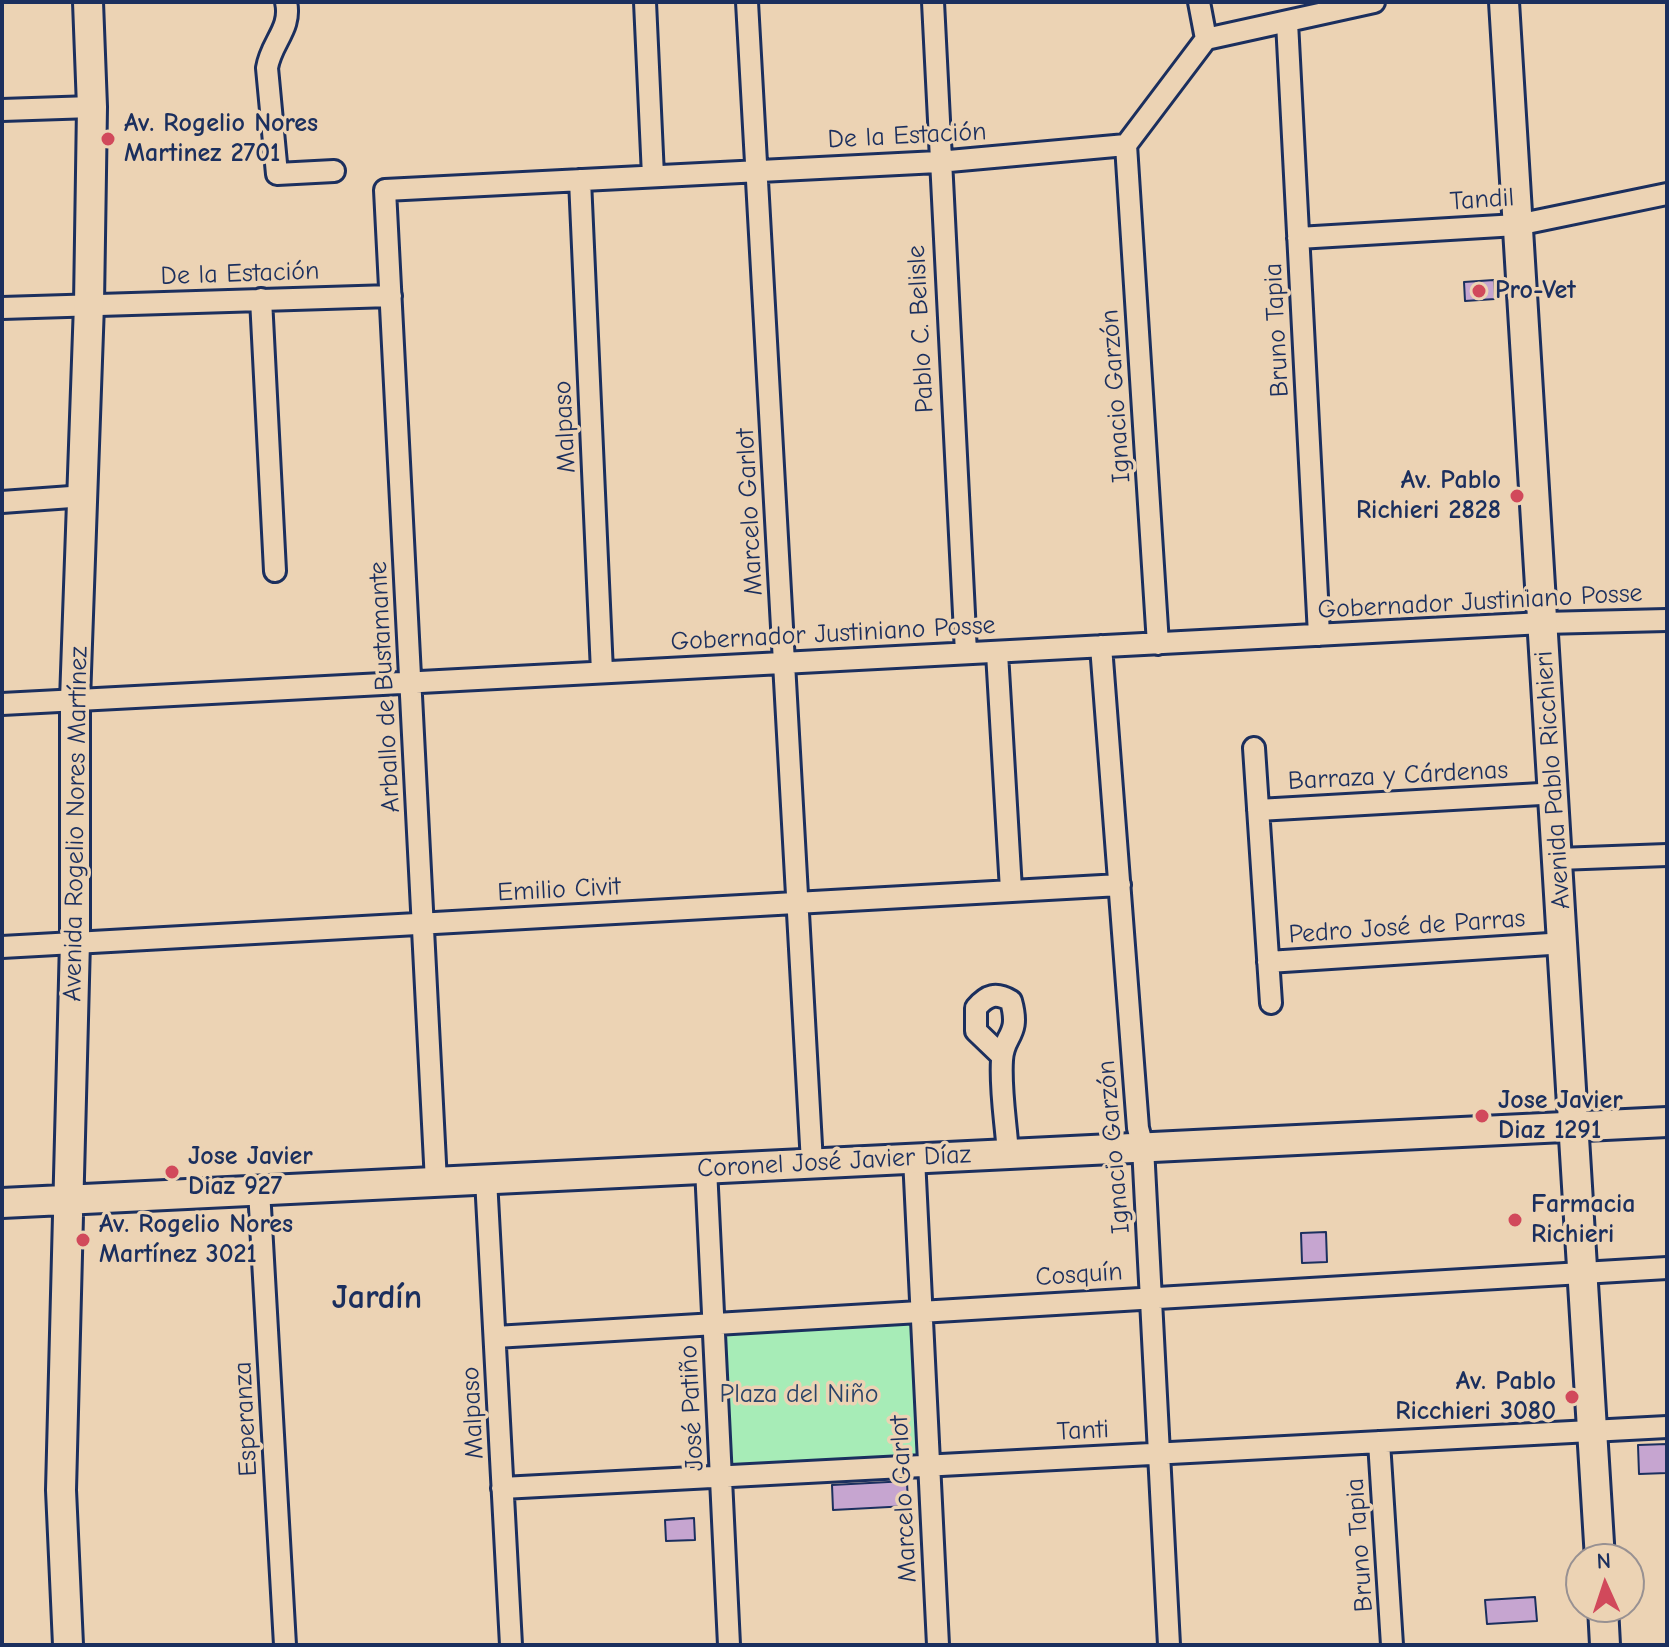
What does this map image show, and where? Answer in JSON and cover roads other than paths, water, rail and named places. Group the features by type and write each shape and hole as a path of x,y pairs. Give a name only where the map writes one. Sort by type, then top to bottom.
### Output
{"main road":[{"name":"Avenida Rogelio Nores Martínez","path":"68,1645 61,1490 75,941 75,700 85,496 89,304 92,107 88,2"},
{"name":"Avenida Pablo Ricchieri","path":"1494,2 1512,224 1537,624 1558,859 1567,1126 1586,1432 1588,1543"},
{"name":"Avenida Pablo Ricchieri","path":"1504,2 1512,224"},
{"name":"Avenida Pablo Ricchieri","path":"1537,624 1541,794 1550,944 1567,1126"},
{"name":"Coronel José Javier Díaz","path":"2,1203 1667,1122"},
{"name":"Avenida Pablo Ricchieri","path":"1586,1432 1598,1543"},
{"path":"1592,1623 1593,1645"},
{"path":"1604,1623 1605,1645"}],"street":[{"path":"286,2 288,25 269,55 267,68 277,174 334,171"},
{"path":"645,2 653,176"},
{"name":"Marcelo Garlot","path":"747,2 812,1163"},
{"name":"Pablo C. Belisle","path":"933,2 938,162 966,653"},
{"path":"1199,2 1206,39"},
{"path":"1126,145 1206,39 1374,2"},
{"name":"Bruno Tapia","path":"1287,22 1319,635"},
{"path":"2,110 92,107"},
{"name":"De la Estación","path":"385,190 938,162 1126,145"},
{"name":"Ignacio Garzón","path":"1126,145 1158,644"},
{"name":"Malpaso","path":"580,180 602,672"},
{"name":"Arballo de Bustamante","path":"385,190 436,1182"},
{"name":"Tandil","path":"1298,238 1512,224 1667,194"},
{"name":"De la Estación","path":"2,308 391,296"},
{"path":"261,299 275,571"},
{"path":"2,502 85,496"},
{"name":"Gobernador Justiniano Posse","path":"2,704 1537,624 1667,620"},
{"name":"Ignacio Garzón","path":"1101,646 1138,1128 1143,1147 1169,1645"},
{"path":"997,653 1011,890"},
{"path":"1254,748 1271,1003"},
{"name":"Barraza y Cárdenas","path":"1258,810 1541,794"},
{"path":"1558,859 1667,855"},
{"name":"Emilio Civit","path":"2,947 1120,885"},
{"name":"Pedro José de Parras","path":"1268,962 1550,944"},
{"path":"1002,1056 1008,1154"},
{"name":"Marcelo Garlot","path":"914,1158 938,1645"},
{"name":"José Patiño","path":"706,1168 729,1645"},
{"name":"Malpaso","path":"486,1179 511,1645"},
{"name":"Esperanza","path":"259,1190 285,1645"},
{"name":"Cosquín","path":"495,1337 1667,1268"},
{"name":"Tanti","path":"502,1488 1667,1427"},
{"name":"Bruno Tapia","path":"1379,1442 1392,1645"}],"place":[{"name":"Av. Rogelio Nores Martinez 2701","path":"108,139"},
{"name":"Pro-Vet","path":"1479,291"},
{"name":"Av. Pablo Richieri 2828","path":"1517,496"},
{"name":"Jose Javier Diaz 1291","path":"1482,1116"},
{"name":"Jose Javier Diaz 927","path":"172,1172"},
{"name":"Farmacia Richieri","path":"1515,1220"},
{"name":"Av. Rogelio Nores Martínez 3021","path":"83,1240"},
{"name":"Av. Pablo Ricchieri 3080","path":"1572,1397"}],"district":[{"name":"Jardín","path":"377,1298"}],"park label":[{"name":"Plaza del Niño","path":"799,1395"}]}
